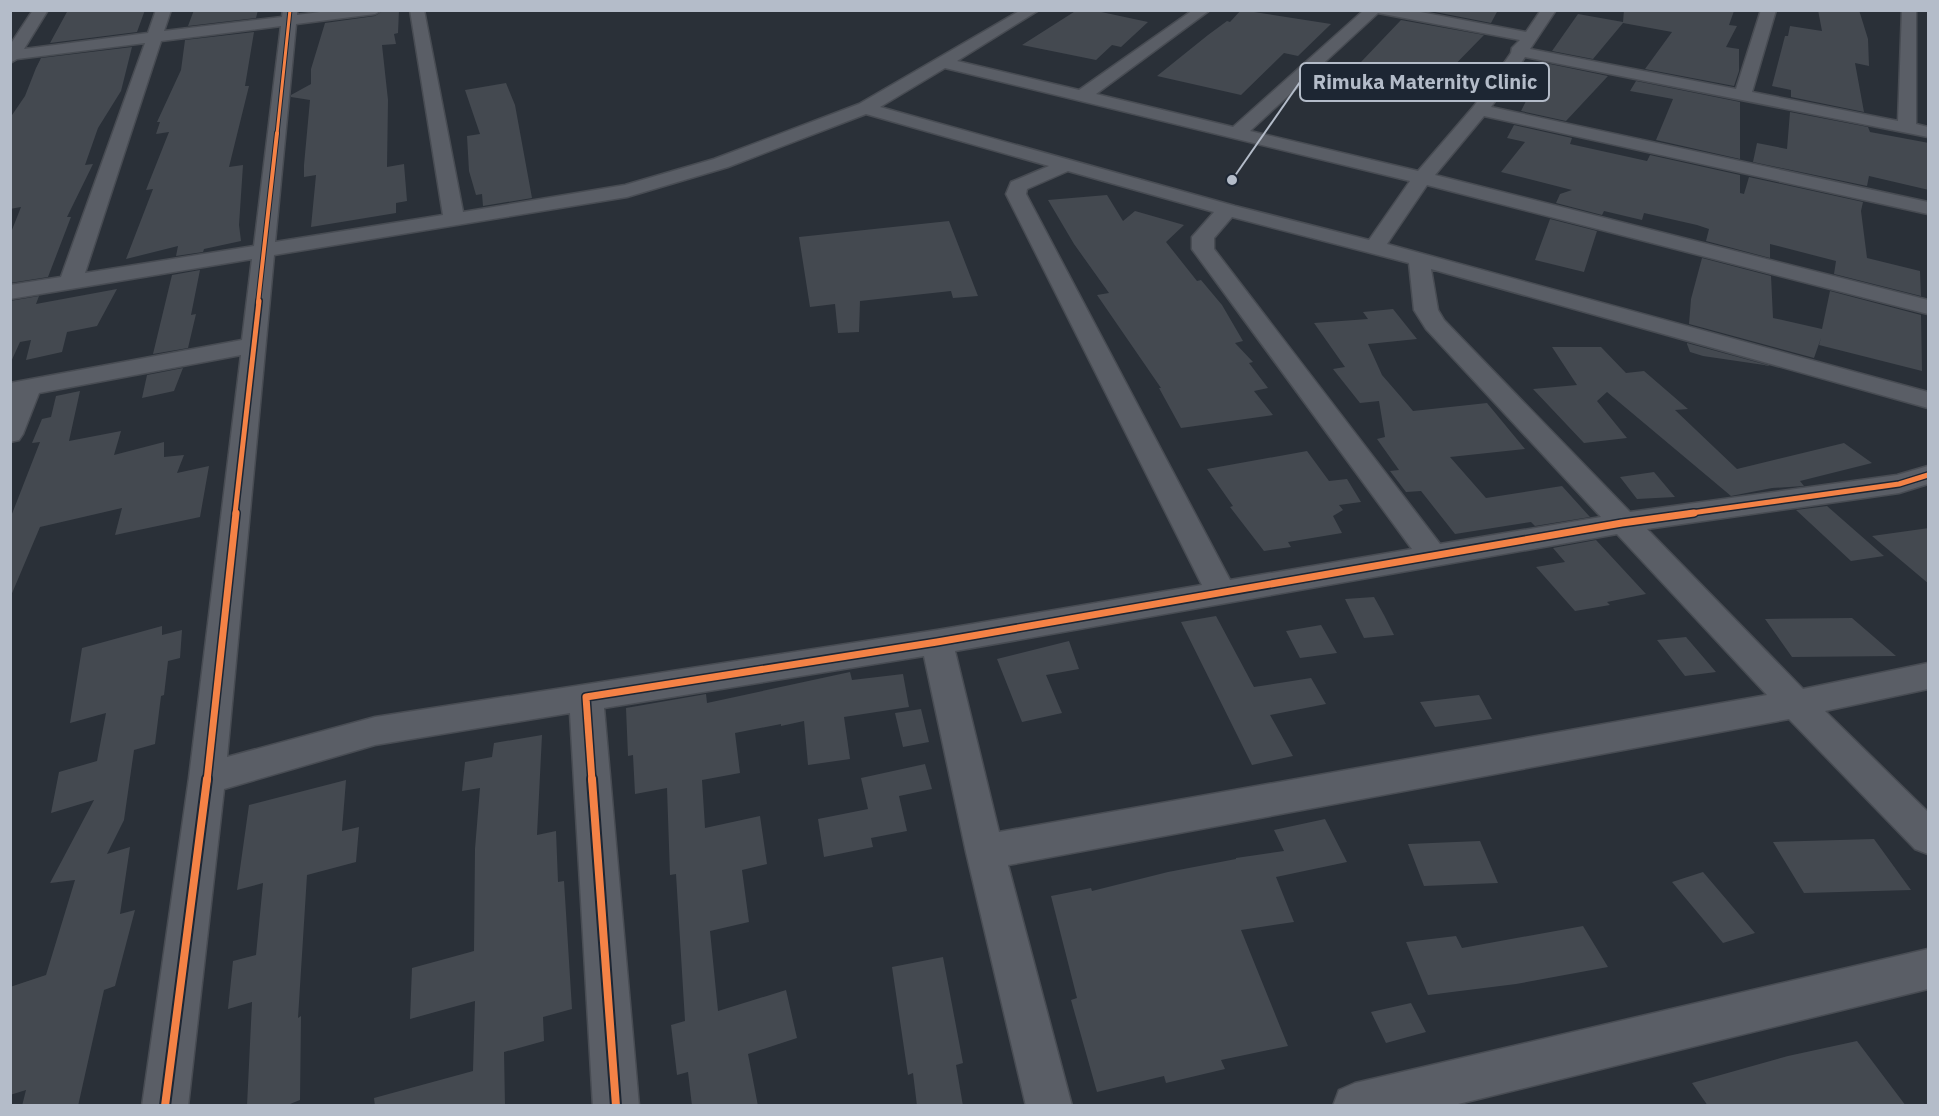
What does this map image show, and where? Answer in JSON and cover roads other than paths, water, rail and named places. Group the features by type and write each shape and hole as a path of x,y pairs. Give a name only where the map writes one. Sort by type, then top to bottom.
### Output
{"street":[{"path":"11,56 41,10"},
{"path":"71,281 164,10"},
{"path":"11,56 155,38 290,16 375,10"},
{"path":"417,10 454,220"},
{"path":"10,292 654,185 721,163 865,108 1032,10"},
{"path":"1082,96 1203,10"},
{"path":"1238,132 1373,10"},
{"path":"1383,10 1742,96 1929,132"},
{"path":"1374,248 1422,178 1480,110 1523,44 1549,10"},
{"path":"1742,96 1769,10"},
{"path":"1907,128 1909,10"},
{"path":"165,1106 207,778 290,16"},
{"path":"941,62 1238,132 1929,307"},
{"path":"865,108 1228,210 1419,259 1929,400"},
{"path":"1480,110 1929,208"},
{"path":"1066,165 1018,186 1016,194 1222,593"},
{"path":"1228,210 1203,237 1203,249 1434,557"},
{"path":"1419,259 1426,310 1434,324 1796,704 1929,837"},
{"path":"10,434 20,389 255,345"},
{"path":"207,778 375,731 937,642 1623,524 1899,484 1929,475"},
{"path":"937,642 985,852 1049,1106"},
{"path":"985,852 1796,704 1929,676"},
{"path":"586,697 616,1106"},
{"path":"1354,1106 1929,969"}],"place":[{"name":"Rimuka Maternity Clinic","path":"1232,180"}]}
